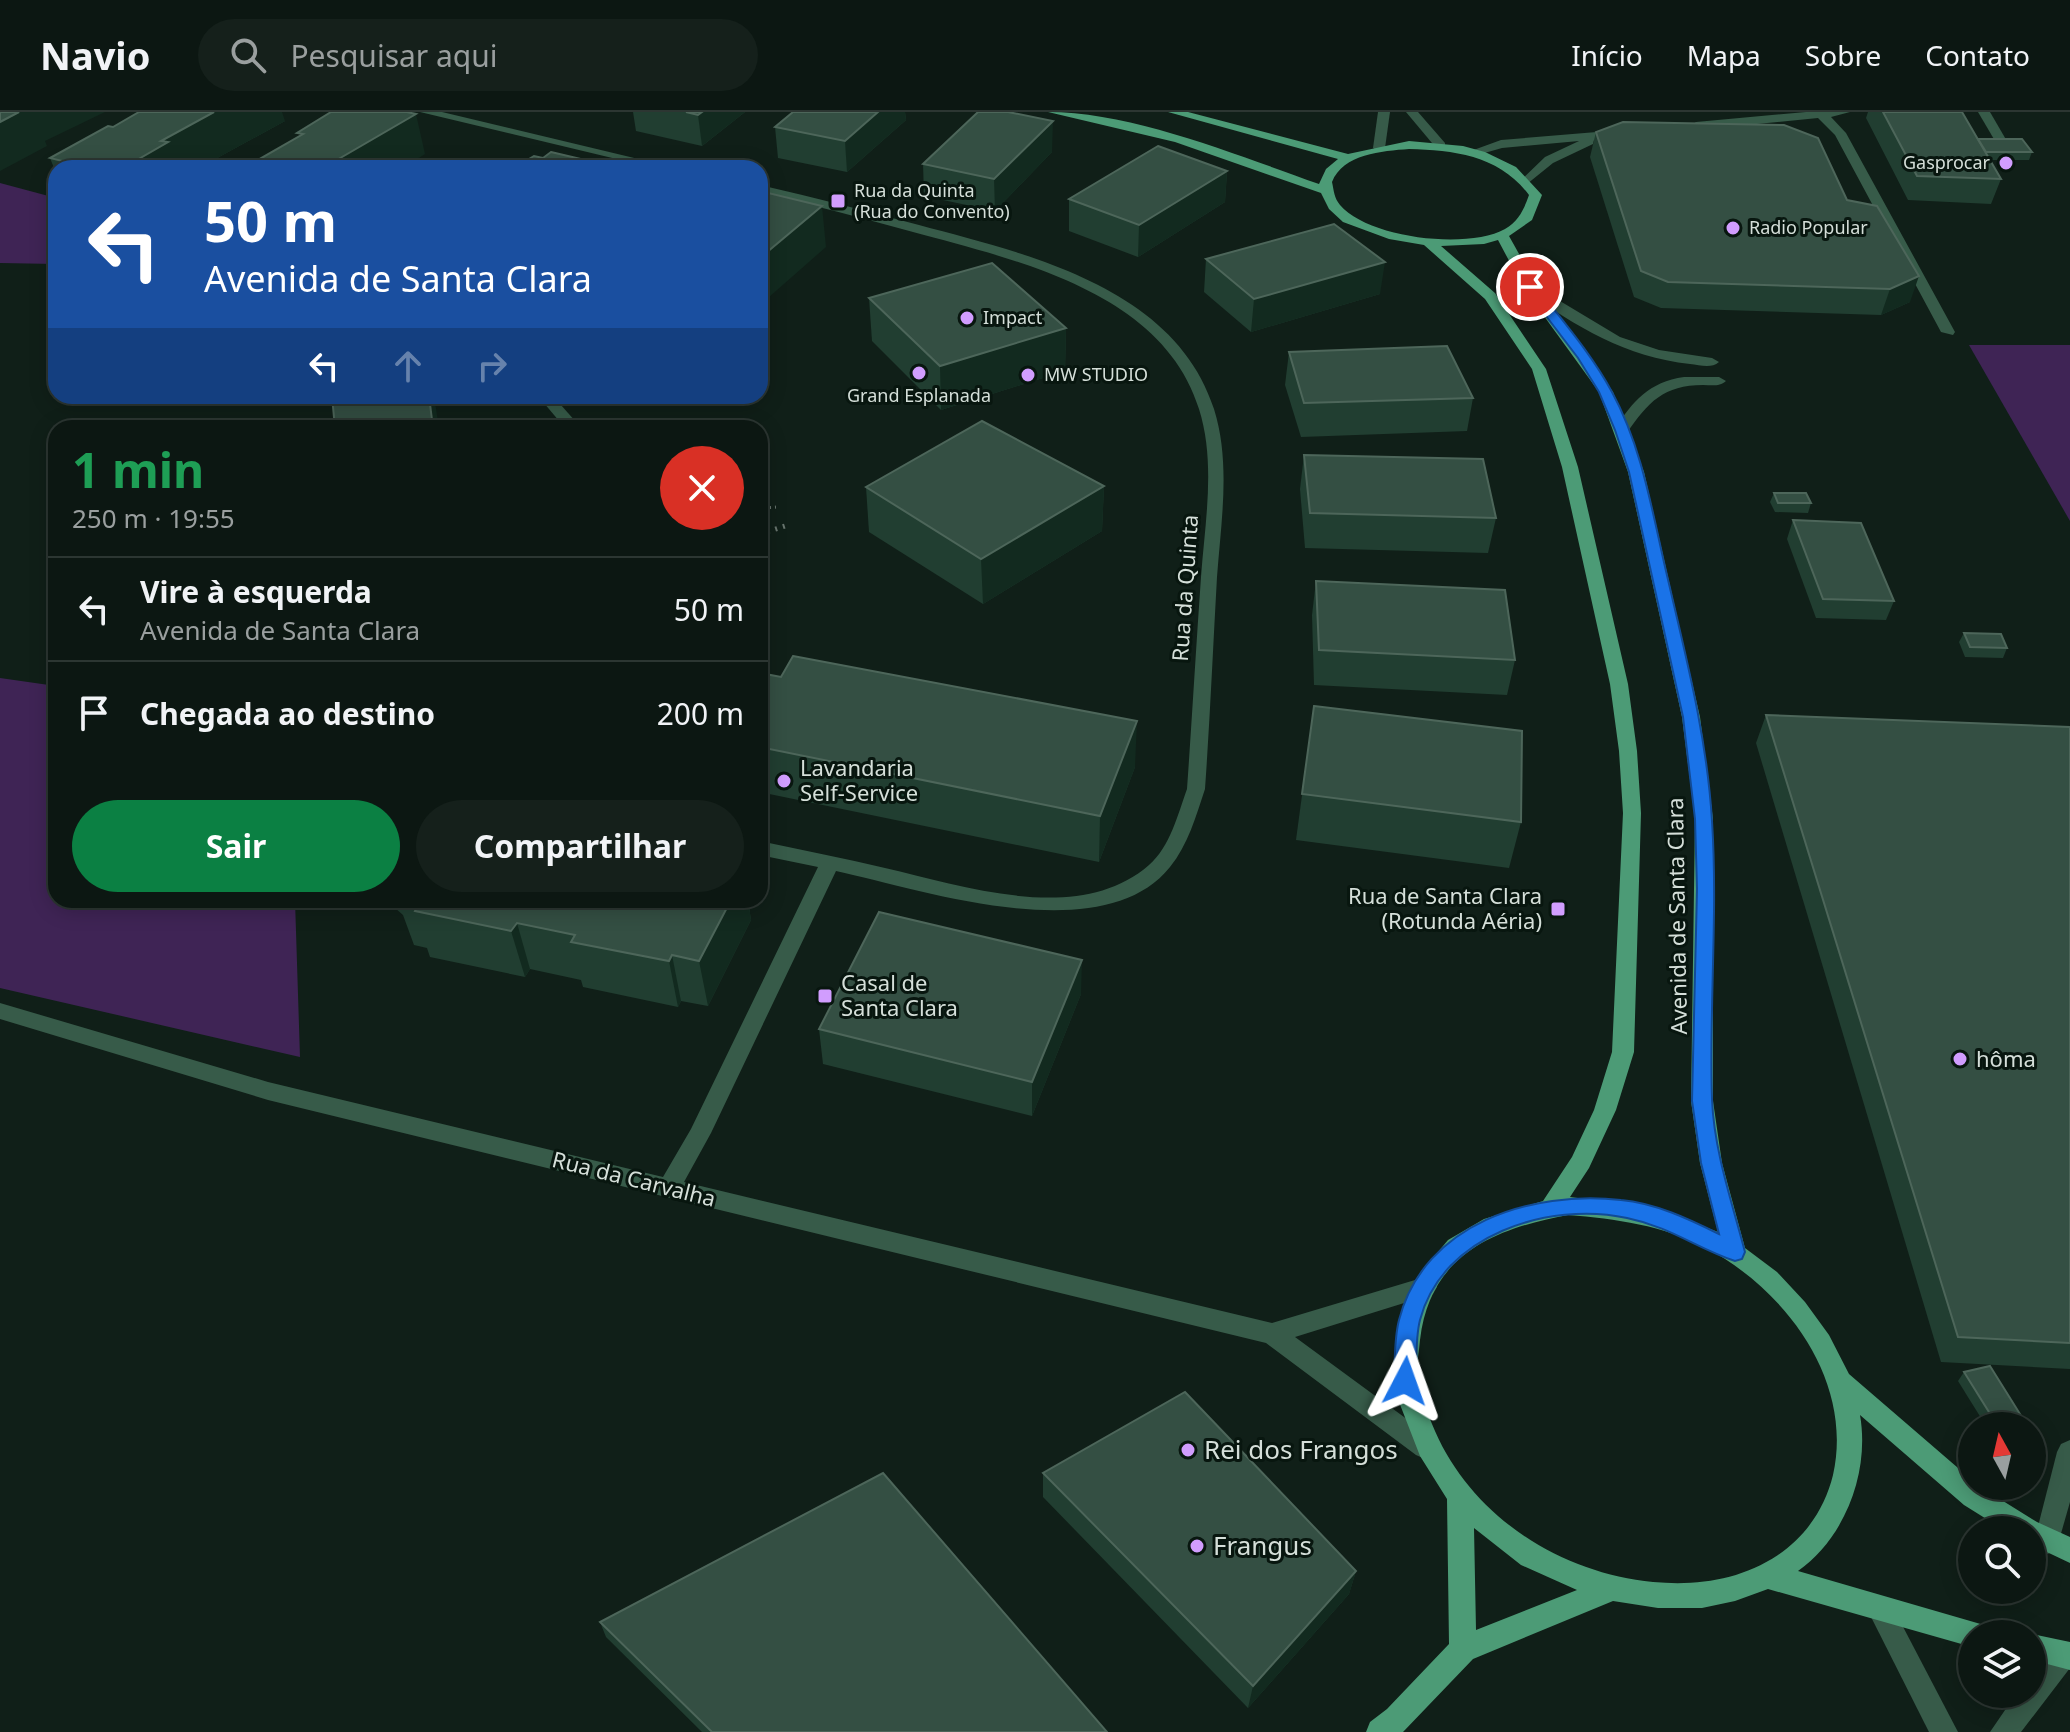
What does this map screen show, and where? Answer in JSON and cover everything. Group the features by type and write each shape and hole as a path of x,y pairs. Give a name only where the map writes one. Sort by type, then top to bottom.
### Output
{"main road":[{"path":"1054,112 1178,139 1325,190"},
{"path":"1174,112 1349,158"},
{"path":"1441,146 1474,152 1505,164 1527,180 1536,195 1535,210 1523,224 1502,235 1480,240 1428,242 1368,229 1346,218 1331,204 1325,190 1327,178 1349,158 1379,148 1441,146"},
{"name":"Avenida de Santa Clara","path":"1502,235 1530,287 1584,357 1606,392 1636,472 1691,717 1704,819 1706,889 1702,1101 1711,1163 1735,1252"},
{"name":"Avenida de Santa Clara","path":"1428,242 1490,296 1539,369 1570,467 1619,684 1628,751 1632,813 1623,1052 1605,1110 1581,1162 1550,1209"},
{"path":"1568,1206 1624,1208 1681,1224 1735,1252 1780,1289 1816,1333 1841,1382 1851,1438 1842,1493 1813,1541 1768,1576 1720,1593 1667,1597 1611,1589 1554,1569 1502,1537 1460,1498 1425,1447 1405,1381 1409,1320 1431,1274 1467,1239 1514,1216 1568,1206"},
{"path":"1841,1382 1973,1497 2006,1516"},
{"path":"1460,1498 1463,1649"},
{"path":"1768,1576 1958,1630"},
{"path":"1380,1732 1397,1719 1463,1649 1611,1589"},
{"path":"2046,1650 2067,1655"}],"street":[{"path":"426,112 635,160"},
{"path":"1379,148 1384,112"},
{"path":"1412,112 1441,146"},
{"path":"1676,128 1780,115 1844,112"},
{"path":"1984,112 2002,143"},
{"path":"1821,114 1840,133 1948,332"},
{"path":"1474,152 1501,144 1630,133"},
{"path":"1527,180 1549,160 1600,136"},
{"name":"Rua da Quinta","path":"768,191 998,250 1098,291 1138,316 1169,345 1190,373 1206,406 1213,442 1215,482 1196,789 1181,830 1157,870 1121,892 1068,904 1013,903 768,850"},
{"path":"1530,287 1575,321 1621,346 1676,359 1712,362"},
{"path":"1622,430 1642,399 1654,389 1668,382 1719,381"},
{"path":"552,404 567,420"},
{"path":"669,1188 700,1133 830,863"},
{"name":"Rua da Carvalha","path":"0,1011 268,1091 1272,1334 1425,1447"},
{"path":"1272,1334 1425,1287"},
{"path":"2046,1531 2070,1452"},
{"path":"1880,1609 1944,1732"},
{"path":"2004,1732 2067,1655"}],"path":[{"path":"768,508 778,507"},
{"path":"768,531 785,526"}],"shaded area":[{"path":"0,183 48,196 48,264 0,263"},
{"path":"1969,345 2070,345 2070,521"},
{"path":"0,678 48,685 48,908 295,908 300,1057 0,988"}],"building":[{"path":"0,112 19,112 0,122"},
{"path":"139,112 214,112 161,141 168,142 137,160 50,158 108,126 113,127"},
{"path":"331,112 416,114 337,160 258,160 303,134 297,133"},
{"path":"793,112 878,112 845,141 775,127"},
{"path":"978,112 1008,112 1053,121 994,179 923,164"},
{"path":"1883,112 1962,112 2001,179 1917,176"},
{"name":"Radio Popular","path":"1623,122 1784,125 1818,138 1847,200 1877,206 1919,276 1890,289 1668,282 1641,271 1596,132"},
{"path":"1978,139 2022,139 2032,152 1986,152"},
{"path":"1158,146 1227,171 1139,225 1069,199"},
{"path":"551,152 585,160 527,160 534,156 543,158"},
{"path":"768,193 822,206 768,251"},
{"path":"1334,224 1385,262 1254,299 1206,259"},
{"path":"992,263 1066,328 940,366 869,298"},
{"path":"1447,346 1473,398 1304,403 1289,352"},
{"path":"333,404 430,404 432,420 334,420"},
{"path":"982,421 1104,486 981,559 866,487"},
{"path":"1304,455 1483,459 1496,518 1310,513"},
{"path":"1774,493 1806,493 1811,503 1778,503"},
{"path":"1793,520 1861,523 1894,601 1823,599"},
{"path":"1316,581 1505,590 1515,660 1319,650"},
{"path":"1964,633 2001,634 2007,648 1970,647"},
{"path":"793,656 1137,721 1100,816 768,749 768,675 781,677"},
{"path":"1314,706 1522,731 1521,822 1302,794"},
{"name":"hôma","path":"1766,715 2070,727 2070,1343 1958,1337"},
{"path":"417,908 727,908 699,961 672,955 669,961 571,942 575,935 517,923 511,931 415,911"},
{"path":"879,912 1082,960 1032,1082 819,1029"},
{"path":"1990,1366 2019,1412 1989,1412 1964,1372"},
{"name":"Frangus","path":"1185,1392 1356,1571 1253,1686 1043,1473"},
{"path":"883,1473 1107,1732 712,1732 600,1622"}],"place":[{"name":"Gasprocar","path":"2006,163"},
{"name":"Rua da Quinta (Rua do Convento)","path":"838,201"},
{"name":"Radio Popular","path":"1733,228"},
{"name":"Impact","path":"967,318"},
{"name":"Grand Esplanada","path":"919,373"},
{"name":"MW STUDIO","path":"1028,375"},
{"name":"Lavandaria Self-Service","path":"784,781"},
{"name":"Rua de Santa Clara (Rotunda Aéria)","path":"1558,909"},
{"name":"Casal de Santa Clara","path":"825,996"},
{"name":"hôma","path":"1960,1059"},
{"name":"Rei dos Frangos","path":"1188,1450"},
{"name":"Frangus","path":"1197,1546"}],"route":[{"path":"1405,1381 1409,1320 1431,1274 1467,1239 1514,1216 1568,1206 1624,1208 1681,1224 1735,1252 1711,1163 1702,1101 1706,889 1704,819 1691,717 1636,472 1622,430 1606,392 1584,357 1530,287"}]}
